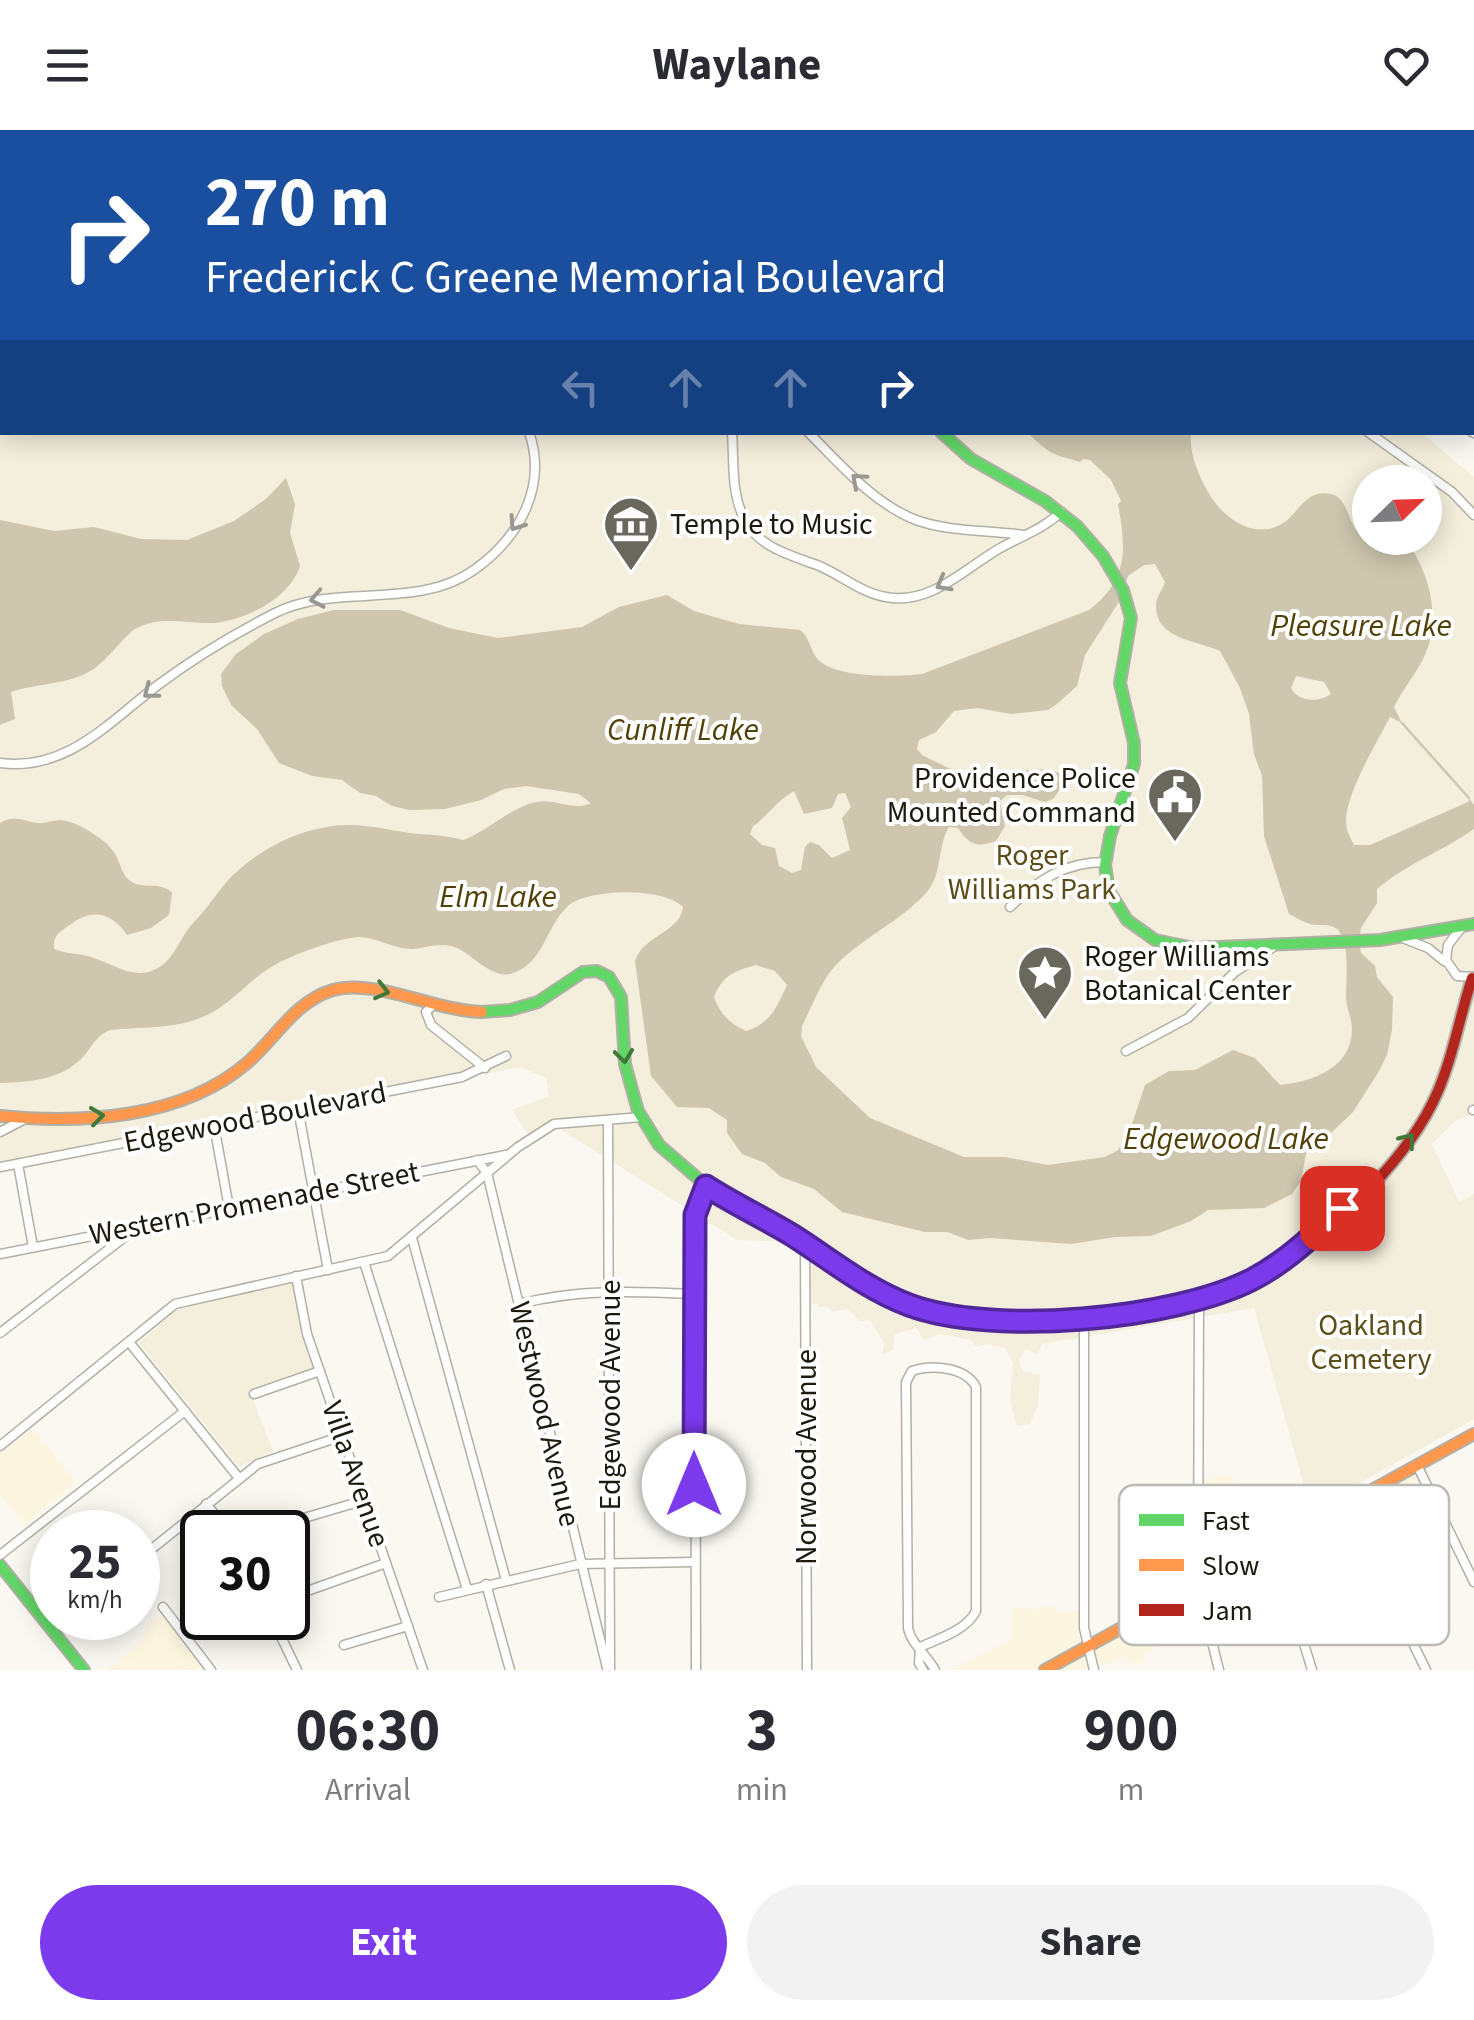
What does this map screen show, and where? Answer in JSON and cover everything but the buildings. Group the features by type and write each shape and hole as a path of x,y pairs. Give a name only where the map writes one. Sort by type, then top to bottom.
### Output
{"street":[{"path":"0,763 37,763 79,746 182,668 296,604 335,596 421,590 467,574 502,544 529,504 537,468 531,435"},
{"path":"732,435 738,502 757,537 875,594 899,598 928,592 1005,545 1043,528 1061,512"},
{"path":"811,435 870,491 906,515 955,528 1028,536"},
{"path":"944,435 968,458 1036,495 1090,538 1126,602 1132,620 1119,677 1122,702 1134,738 1134,766 1104,862 1107,884 1128,921 1152,938 1192,948 1272,948 1400,938 1471,924"},
{"path":"1372,435 1452,492 1474,516"},
{"path":"1010,907 1036,883 1061,869 1104,862"},
{"path":"1450,971 1446,948 1471,924"},
{"path":"0,1116 66,1120 116,1114 202,1091 246,1064 308,1002 336,989 369,987 432,1006 479,1012 510,1010 547,998 583,972 603,974 614,983 622,999 626,1069 642,1117 661,1147 706,1186 875,1289 930,1312 1002,1320 1084,1318 1199,1299 1245,1283 1283,1260 1354,1198 1405,1146 1439,1091 1473,978 1460,978 1432,950 1400,938"},
{"path":"1126,1051 1188,1018 1243,966 1272,948"},
{"path":"432,1006 426,1015 431,1025 485,1068"},
{"name":"Edgewood Boulevard","path":"0,1167 462,1076 506,1056"},
{"path":"298,1109 328,1270"},
{"path":"0,1446 176,1304 388,1256 509,1154 558,1123 642,1117"},
{"path":"0,1132 27,1120"},
{"name":"Edgewood Avenue","path":"608,1120 612,1563 609,1670"},
{"path":"214,1125 228,1208"},
{"name":"Western Promenade Street","path":"0,1254 509,1154"},
{"name":"Westwood Avenue","path":"478,1160 487,1173 609,1670"},
{"path":"18,1164 33,1247"},
{"path":"696,1670 695,1215 706,1186"},
{"path":"0,1333 138,1226"},
{"path":"412,1238 506,1580"},
{"name":"Norwood Avenue","path":"805,1244 807,1670"},
{"path":"364,1262 467,1589"},
{"name":"Villa Avenue","path":"296,1276 307,1334 424,1670"},
{"path":"519,1304 559,1294 609,1290 694,1294"},
{"path":"1198,1485 1199,1299"},
{"path":"1084,1318 1084,1628 1094,1670"},
{"path":"129,1342 238,1477"},
{"path":"920,1647 961,1627 976,1612 976,1387 972,1378 958,1372 928,1368 912,1371 906,1382 908,1628 910,1638 935,1670"},
{"path":"254,1394 320,1370"},
{"path":"0,1555 185,1411"},
{"path":"1380,1485 1474,1434"},
{"path":"160,1542 258,1464 342,1436"},
{"path":"1417,1465 1427,1485"},
{"path":"310,1516 365,1500"},
{"path":"206,1504 211,1510"},
{"path":"1449,1531 1474,1582"},
{"path":"438,1597 580,1564 695,1562"},
{"path":"310,1590 386,1563"},
{"path":"0,1565 30,1602"},
{"path":"486,1584 510,1670"},
{"path":"163,1607 211,1670"},
{"path":"344,1645 408,1626"},
{"path":"1045,1670 1119,1629"},
{"path":"61,1640 84,1670"},
{"path":"283,1640 297,1670"},
{"path":"1213,1645 1219,1670"},
{"path":"1304,1645 1312,1670"},
{"path":"1414,1645 1426,1670"},
{"path":"920,1647 923,1670"}],"shaded area":[{"path":"33,1428 76,1482 43,1510 30,1510 30,1521 25,1525 0,1494 0,1454"},
{"path":"1417,1465 1426,1485 1381,1485"},
{"path":"1229,1475 1235,1485 1200,1485 1200,1480"},
{"path":"1050,1605 1057,1612 1087,1610 1088,1642 1119,1626 1119,1645 1164,1645 1144,1656 1143,1662 1133,1665 1126,1657 1094,1670 950,1670 1011,1640 1010,1621 1015,1606 1036,1610"},
{"path":"167,1615 180,1632 180,1640 186,1640 205,1664 197,1670 108,1670 143,1640 160,1640 160,1618"}],"green space":[{"name":"Roger Williams Park","path":"0,435 1424,435 1474,477 1474,1113 1455,1121 1432,1144 1459,1202 1474,1194 1474,1419 1356,1485 1304,1485 1254,1308 1042,1344 1037,1354 1026,1349 1019,1360 1023,1371 1040,1375 1038,1405 1030,1424 1017,1426 1010,1400 1013,1363 1005,1348 987,1344 976,1347 971,1340 940,1334 924,1340 916,1328 895,1334 893,1350 882,1354 884,1343 870,1320 860,1321 847,1309 833,1312 818,1304 805,1305 805,1258 791,1242 737,1240 555,1126 530,1138 512,1110 549,1096 546,1078 520,1067 0,1168"},
{"path":"294,1281 316,1368 250,1392 273,1451 239,1467 139,1343 174,1311 192,1302"}],"water":[{"path":"1031,435 1191,435 1193,456 1214,502 1242,525 1264,530 1275,527 1310,497 1331,494 1344,505 1352,521 1352,555 1415,555 1425,575 1433,616 1429,644 1394,707 1402,723 1390,717 1356,784 1347,811 1347,828 1354,845 1370,845 1468,802 1469,798 1474,805 1474,829 1377,889 1377,903 1361,928 1359,942 1361,953 1375,966 1377,977 1393,997 1387,1055 1353,1112 1307,1148 1301,1181 1292,1194 1264,1208 1208,1210 1151,1236 1071,1244 968,1240 947,1232 925,1232 842,1212 814,1189 781,1177 765,1163 742,1154 727,1133 727,1120 709,1108 677,1107 651,1076 635,961 645,945 675,923 683,907 673,900 644,893 608,893 568,906 530,963 510,974 496,973 463,951 446,945 405,949 360,937 326,944 276,964 200,1018 167,1026 110,1030 64,1071 33,1080 0,1083 0,823 6,820 61,820 75,824 110,847 129,880 172,893 169,915 151,928 127,935 115,922 94,915 79,919 55,939 54,949 140,973 156,969 168,960 189,928 246,863 294,836 347,825 463,840 536,802 578,806 591,803 579,794 526,786 504,789 481,800 445,809 409,810 360,793 342,780 312,776 279,763 257,729 231,705 222,686 221,674 236,654 264,634 298,619 334,610 400,610 449,628 498,638 582,627 619,607 667,595 694,611 739,624 800,630 817,659 842,671 884,676 922,674 1089,610 1112,587 1122,562 1118,504 1121,501 1111,480 1090,460 1080,462 1057,455","holes":["1155,564 1165,582 1156,605 1162,625 1179,637 1220,651 1240,688 1262,776 1264,836 1289,914 1310,924 1332,927 1342,937 1347,964 1346,999 1352,1025 1345,1054 1317,1076 1280,1085 1255,1058 1233,1050 1195,1070 1169,1071 1145,1085 1128,1136 1117,1151 1105,1157 1048,1165 1005,1157 964,1157 870,1118 816,1067 801,1036 821,986 836,965 927,892 936,876 949,827 958,828 974,844 996,841 1005,826 1000,801 1007,795 1045,802 1053,799 1065,782 1064,776 1044,770 993,777 967,775 922,755 917,749 919,740 936,732 954,711 977,708 1011,714 1048,710 1077,686 1085,655 1120,600 1128,576 1144,565","1296,676 1324,682 1331,694 1321,699 1309,700 1291,688","794,791 804,814 832,808 838,794 845,793 851,807 842,818 850,850 832,858 810,842 805,847 801,870 792,873 779,866 775,848 762,845 750,834 753,826","756,965 775,971 787,985 767,1019 746,1031 726,1017 714,997 725,979"]},
{"path":"286,478 295,504 290,533 300,566 295,578 277,597 253,612 226,621 165,621 137,628 98,666 83,675 11,692 15,719 0,725 0,520 54,531 94,527 141,539 187,540 234,521 266,499"}],"waterway":[{"path":"1402,723 1469,798"}],"traffic: fast":[{"path":"944,435 971,459 1045,501 1077,526 1103,556 1123,590 1131,618 1120,683 1134,743 1134,764 1110,836 1105,865 1109,891 1127,920 1155,940 1194,948 1380,940 1474,924"},
{"path":"482,1012 538,1002 583,972 597,971 609,977 621,997 625,1064 638,1111 659,1145 709,1188 871,1286 921,1307 966,1317 1015,1321 1110,1316"},
{"path":"0,1565 84,1670"}],"traffic: slow":[{"path":"0,1116 97,1118 130,1114 192,1096 247,1063 296,1012 333,990 367,988 482,1012"},
{"path":"1381,1485 1474,1434"},
{"path":"1045,1670 1119,1629"}],"traffic: jam":[{"path":"1110,1316 1182,1304 1250,1281 1302,1249 1354,1204 1400,1153 1433,1102 1472,978"}],"place":[{"name":"Temple to Music","path":"631,573"},
{"name":"Providence Police Mounted Command","path":"1175,844"},
{"name":"Roger Williams Botanical Center","path":"1045,1022"}],"route":[{"path":"694,1485 695,1215 706,1186 909,1305 939,1314 1002,1320 1084,1318 1218,1294 1269,1270 1342,1208"}],"water label":[{"name":"Pleasure Lake","path":"1361,625"},
{"name":"Cunliff Lake","path":"683,729"},
{"name":"Elm Lake","path":"498,896"},
{"name":"Edgewood Lake","path":"1226,1138"}],"park label":[{"name":"Oakland Cemetery","path":"1371,1342"}]}
